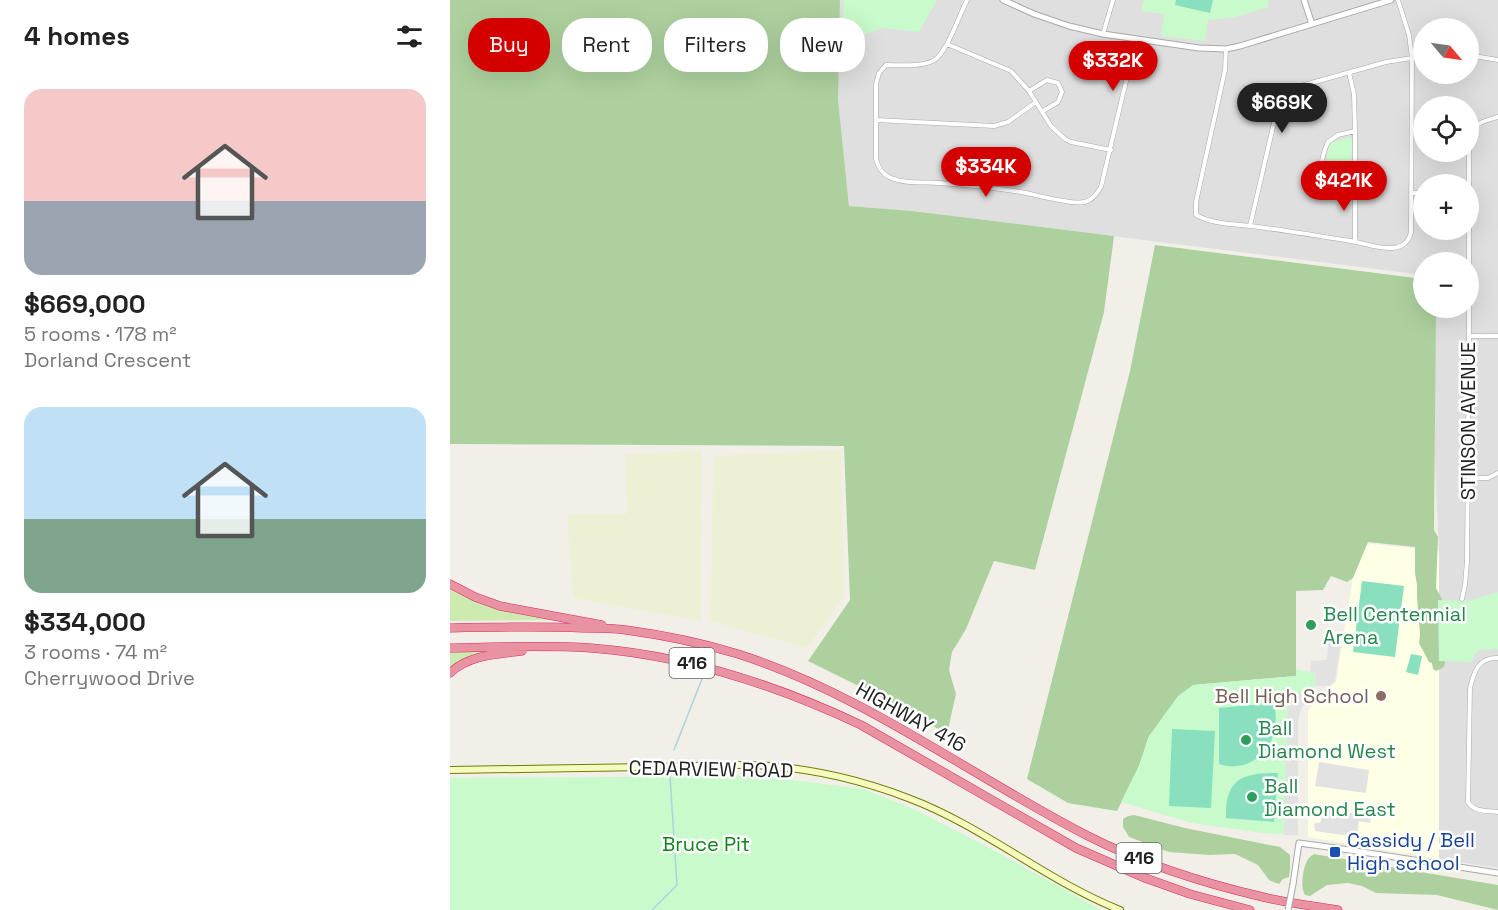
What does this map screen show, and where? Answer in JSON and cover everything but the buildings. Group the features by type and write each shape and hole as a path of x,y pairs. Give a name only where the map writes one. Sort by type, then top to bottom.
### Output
{"highway":[{"path":"450,584 475,597 500,606 624,629"},
{"name":"HIGHWAY 416","path":"450,628 556,626 624,629 737,654 777,669 875,714 1089,836 1151,863 1201,881 1265,897 1338,910"},
{"path":"450,673 476,658 552,646"},
{"name":"HIGHWAY 416","path":"450,648 552,646 593,648 687,662 758,682 825,708 861,725 1076,848 1145,878 1190,894 1250,910"}],"main road":[{"name":"CEDARVIEW ROAD","path":"450,770 723,765 770,766 825,773 879,787 939,812 1064,882 1120,910"}],"street":[{"path":"967,0 947,44 936,59 932,62 918,64 886,65 879,73 876,84 878,165 887,176 907,181 1002,189 1074,202 1088,202 1093,199 1101,187 1136,39"},
{"path":"1003,0 1043,17 1103,34 1194,47 1226,49 1391,0"},
{"path":"1103,34 1113,0"},
{"path":"1305,0 1312,24"},
{"path":"1226,49 1225,70 1196,202 1196,215 1215,222 1391,248 1404,245 1410,239 1411,232 1412,58 1398,0"},
{"path":"947,44 1011,71 1029,91 1051,126 1065,139 1111,150"},
{"path":"1479,57 1498,60"},
{"path":"1250,226 1279,101 1283,95 1297,87 1386,62 1412,58"},
{"path":"1349,73 1354,94 1355,241"},
{"path":"1029,91 1047,80 1058,82 1062,92 1058,102 1042,111"},
{"path":"876,120 994,126 1008,122 1036,102"},
{"name":"STINSON AVENUE","path":"1469,174 1469,137 1474,126 1498,117"},
{"path":"1355,131 1338,135 1328,142 1322,169 1326,179 1355,184"},
{"name":"STINSON AVENUE","path":"1462,599 1466,585 1467,561 1469,240"},
{"path":"1469,336 1498,336"},
{"path":"1468,478 1488,478 1498,473"},
{"path":"1498,658 1488,658 1482,662 1476,670 1470,688 1468,802 1476,809 1498,812"},
{"path":"1288,910 1299,843 1498,873"}],"shaded area":[{"path":"840,0 1498,0 1498,868 1439,859 1439,551 1428,318 1479,318 1479,252 1413,252 1413,274 912,211 849,206 838,98 839,72 865,72 865,18 840,18"},
{"path":"841,450 844,597 807,648 710,621 714,456"},
{"path":"702,451 701,621 573,598 567,514 627,514 625,454"},
{"name":"Bell High School","path":"1372,544 1439,551 1439,859 1308,837 1308,710 1336,682 1358,547"},
{"path":"1335,633 1342,635 1335,681 1329,686 1315,686 1316,673 1310,672 1311,661 1327,660 1329,636"},
{"path":"1299,692 1307,700 1301,709 1298,721 1298,835 1284,835 1288,698"},
{"path":"1319,762 1369,770 1366,793 1315,786"},
{"path":"1327,809 1371,818 1370,823 1359,821 1357,837 1315,831 1314,823 1320,823"}],"green space":[{"path":"450,0 840,0 840,18 780,18 780,72 839,72 838,99 849,206 912,211 1114,236 1104,312 1035,570 994,561 966,629 952,652 949,670 956,694 947,734 891,702 808,661 850,600 844,446 450,444"},
{"path":"844,0 937,0 919,32 882,28 865,35 865,18 843,18"},
{"path":"1144,0 1268,0 1268,7 1236,17 1208,20 1205,41 1161,36 1164,14 1141,11"},
{"path":"1176,0 1213,0 1210,13 1175,5"},
{"path":"1349,137 1352,140 1351,180 1329,177 1325,172 1328,146"},
{"path":"1155,245 1413,278 1413,318 1436,318 1434,530 1438,537 1436,588 1442,599 1442,615 1449,643 1444,667 1436,671 1419,643 1415,547 1368,542 1353,578 1347,582 1331,576 1323,590 1296,591 1296,676 1193,685 1149,736 1139,766 1117,811 1068,803 1027,779 1130,371"},
{"path":"1362,581 1404,586 1395,657 1353,652"},
{"path":"450,587 468,597 563,620 450,621"},
{"path":"1498,592 1498,649 1478,650 1471,662 1439,661 1438,600 1468,601"},
{"path":"490,651 490,653 472,656 450,667 450,652"},
{"path":"1411,654 1422,656 1418,675 1406,672"},
{"path":"1296,669 1316,673 1315,686 1301,709 1298,721 1298,835 1262,833 1192,823 1121,802 1139,766 1149,736 1178,696 1193,685 1296,676"},
{"name":"Ball Diamond West","path":"1274,703 1276,723 1267,749 1253,761 1243,765 1219,764 1219,708"},
{"path":"1172,729 1215,731 1211,808 1169,806"},
{"name":"Ball Diamond East","path":"1278,773 1274,822 1226,818 1229,794 1239,780 1255,774"},
{"name":"Bruce Pit","path":"761,776 864,789 918,811 1101,910 450,910 450,778"},
{"path":"1134,815 1280,847 1290,855 1289,877 1283,879 1279,884 1269,880 1258,865 1235,854 1169,852 1129,837 1123,827 1123,819"},
{"path":"1314,854 1498,885 1498,910 1437,895 1376,893 1362,886 1348,883 1327,885 1310,896 1305,895 1302,883 1304,869 1308,859"}],"waterway":[{"path":"674,750 702,679"},
{"path":"652,910 677,885 670,776"}],"place":[{"name":"Bell Centennial Arena","path":"1311,625"},
{"name":"Bell High School","path":"1381,696"},
{"name":"Ball Diamond West","path":"1246,740"},
{"name":"Ball Diamond East","path":"1252,797"},
{"name":"Cassidy / Bell High school","path":"1335,852"}]}
